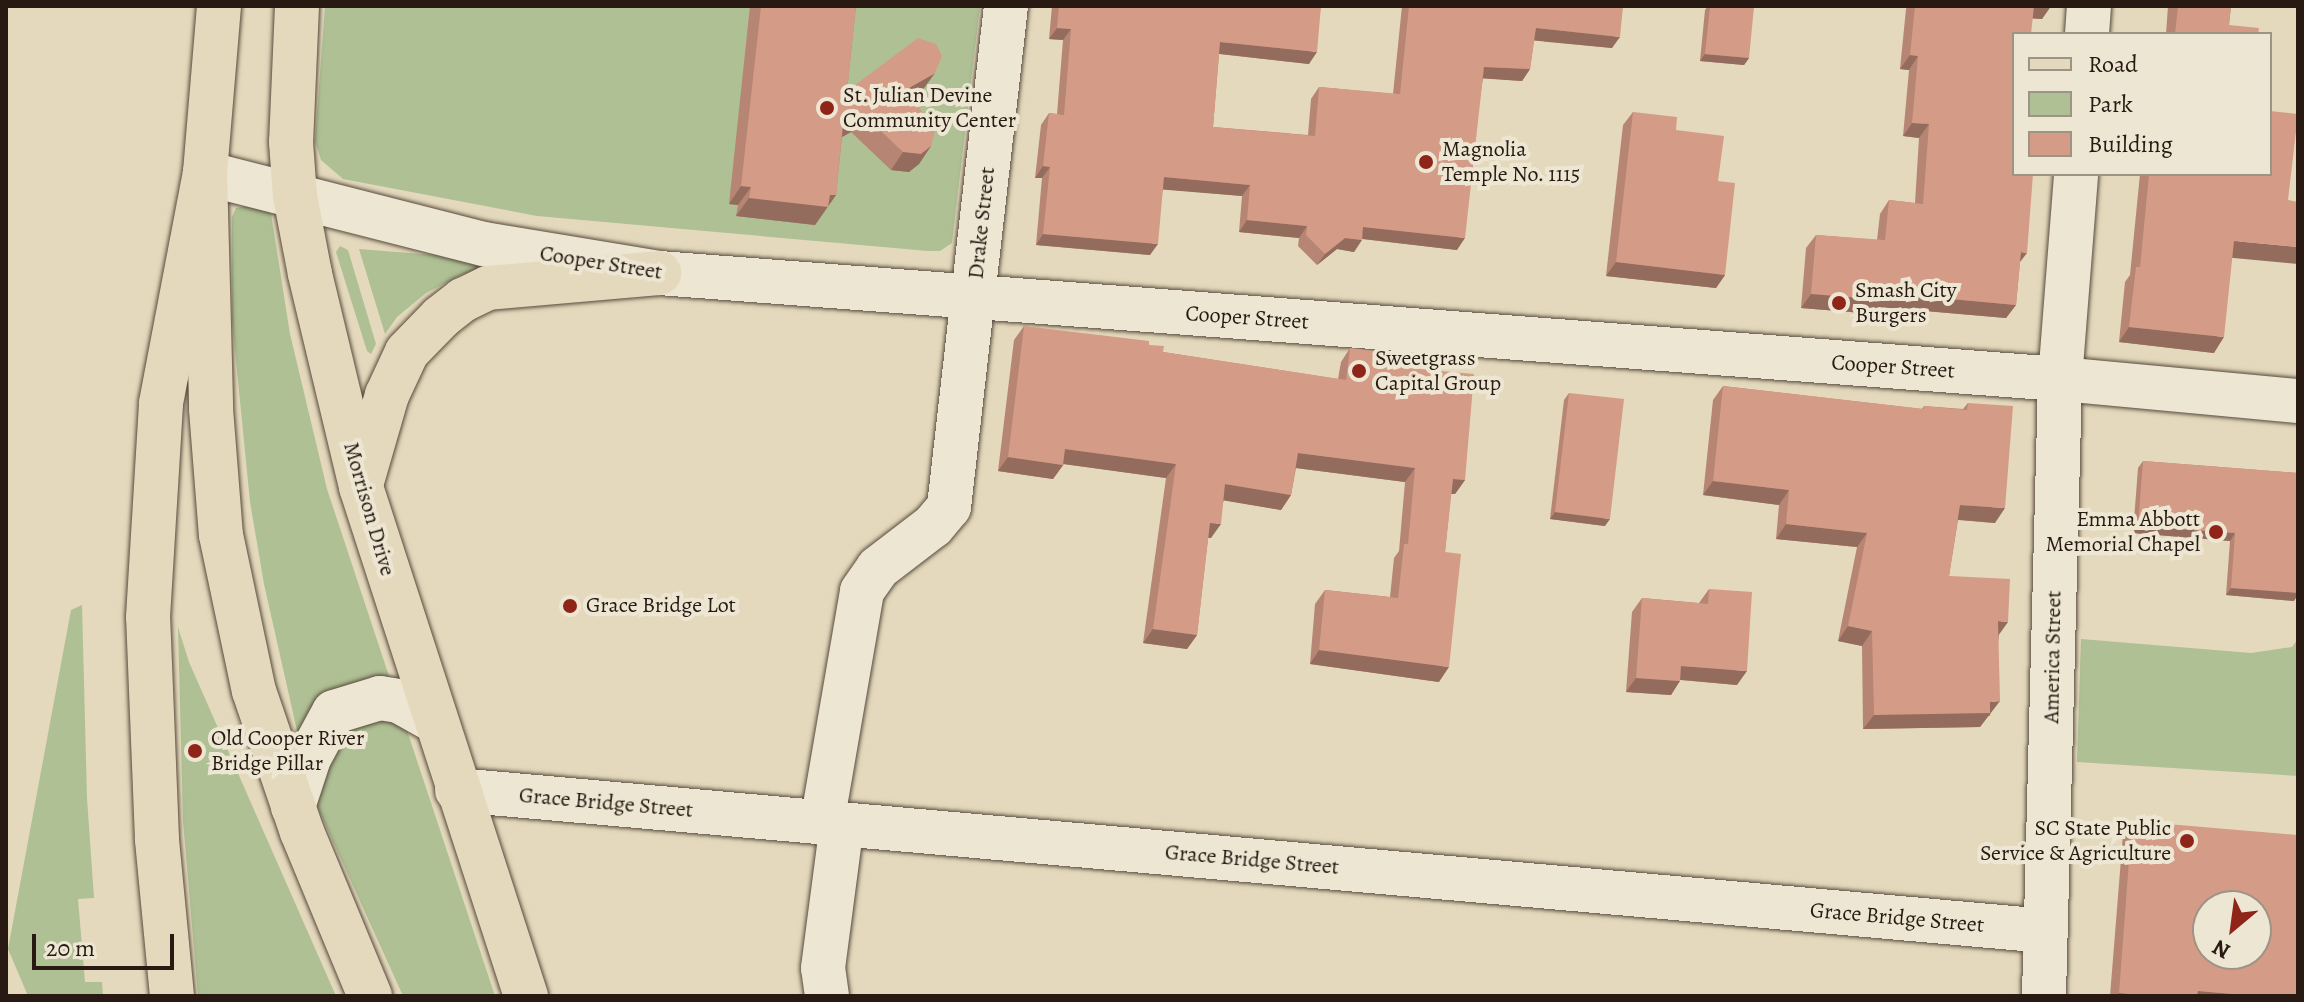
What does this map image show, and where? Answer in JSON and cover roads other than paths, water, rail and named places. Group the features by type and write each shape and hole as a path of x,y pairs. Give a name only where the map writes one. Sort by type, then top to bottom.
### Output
{"main road":[{"path":"172,996 157,839 148,617 161,403 205,173 219,6"},
{"name":"Morrison Drive","path":"297,6 291,142 295,196 361,487 526,996"},
{"path":"205,173 211,409 221,535 254,691 293,807 370,996"},
{"path":"361,487 387,395 407,352 441,317 463,300 488,288 659,273"}],"street":[{"name":"Drake Street","path":"827,996 823,968 832,823 862,591 878,568 933,526 949,507 1006,6"},
{"path":"2087,32 2089,6"},
{"name":"Cooper Street","path":"205,173 484,244 659,273 2060,379 2298,401"},
{"name":"America Street","path":"2044,996 2060,379 2076,176"},
{"path":"293,807 309,758 334,712 380,698 399,701 435,721"},
{"name":"Grace Bridge Street","path":"457,790 2046,931"}],"place":[{"name":"St. Julian Devine Community Center","path":"827,108"},
{"name":"Magnolia Temple No. 1115","path":"1426,162"},
{"name":"Smash City Burgers","path":"1839,303"},
{"name":"Sweetgrass Capital Group","path":"1359,371"},
{"name":"Emma Abbott Memorial Chapel","path":"2216,532"},
{"name":"Grace Bridge Lot","path":"570,606"},
{"name":"Old Cooper River Bridge Pillar","path":"195,751"},
{"name":"SC State Public Service & Agriculture","path":"2187,841"}]}
